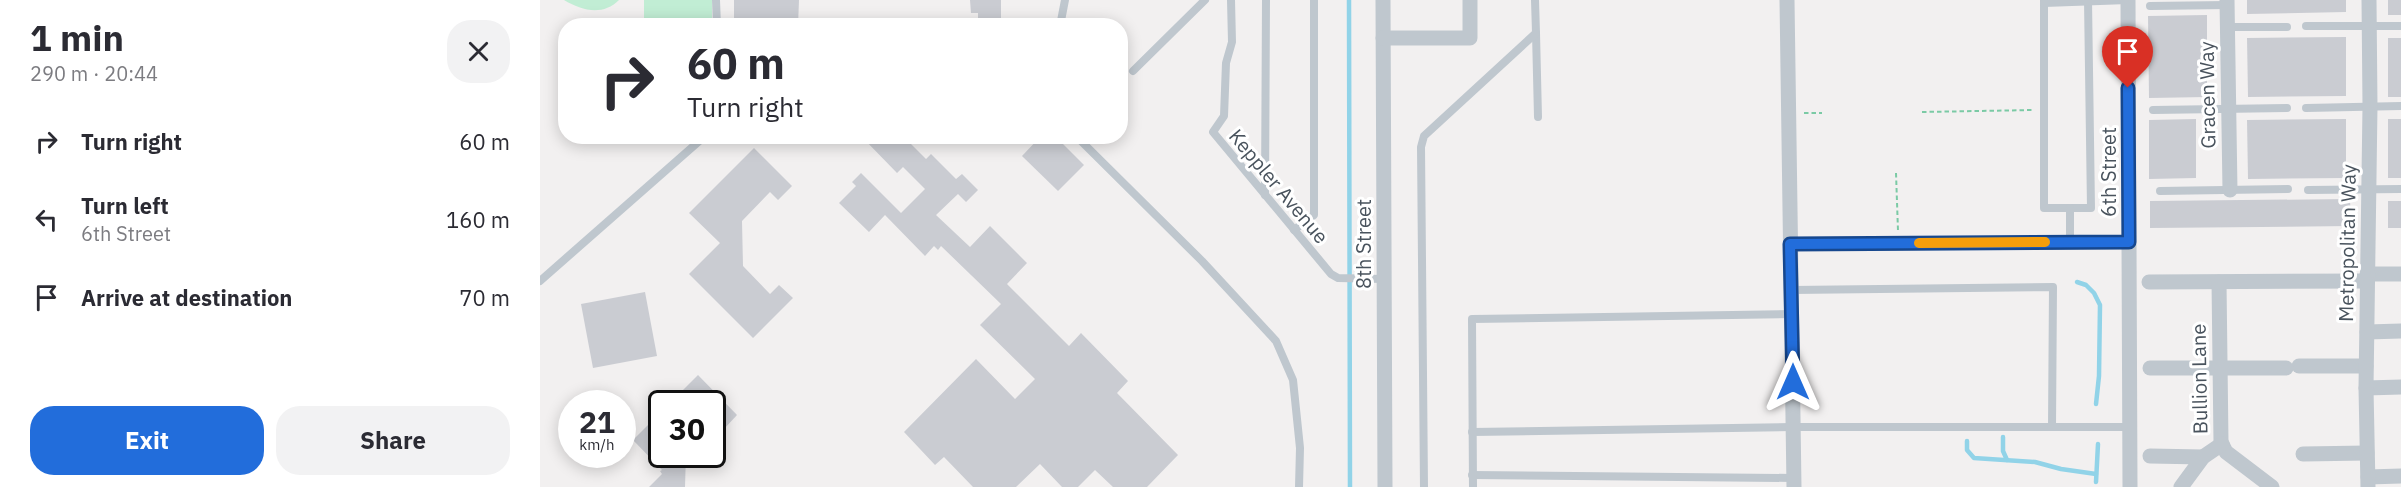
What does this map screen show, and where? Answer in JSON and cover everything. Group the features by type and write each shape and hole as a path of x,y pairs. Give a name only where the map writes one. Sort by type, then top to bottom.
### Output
{"street":[{"name":"8th Street","path":"1383,0 1385,487"},
{"path":"1383,38 1470,38 1470,0"},
{"path":"1787,0 1794,483"},
{"name":"6th Street","path":"2128,0 2130,487"},
{"name":"Metropolitan Way","path":"2368,482 2366,366 2370,106 2369,0"},
{"name":"Gracen Way","path":"2227,2 2229,190"},
{"path":"2149,282 2367,278 2401,274"},
{"name":"Bullion Lane","path":"2219,282 2222,444 2226,452 2272,487"},
{"path":"2367,332 2401,331"},
{"path":"2150,368 2366,366"},
{"path":"2366,388 2401,387"},
{"path":"2181,487 2203,457 2222,444"},
{"path":"2303,454 2367,453"},
{"path":"2150,456 2203,457"},
{"path":"2368,482 2401,476"}],"lane":[{"path":"716,0 717,18"},
{"path":"1062,18 1065,0"},
{"path":"1133,71 1205,0"},
{"name":"Keppler Avenue","path":"1231,0 1232,42 1226,63 1224,116 1213,132 1331,274 1343,278 1384,279"},
{"path":"1265,195 1266,0"},
{"path":"1294,230 1314,215 1314,0"},
{"path":"1535,0 1538,117"},
{"path":"2088,1 2091,208 2044,208 2044,1 2128,0"},
{"path":"2150,6 2227,2"},
{"path":"2306,26 2401,26"},
{"path":"2227,27 2287,27"},
{"path":"1424,487 1421,147 1424,136 1536,33"},
{"path":"2306,108 2401,106"},
{"path":"2153,110 2287,108"},
{"path":"540,281 696,144"},
{"path":"1084,144 1202,261 1276,341 1293,380 1300,448 1299,487"},
{"path":"2160,191 2288,189"},
{"path":"2308,190 2401,189"},
{"path":"2070,208 2070,242"},
{"path":"1790,244 2129,242"},
{"path":"1792,290 2053,287 2052,427"},
{"path":"1473,487 1472,319 1792,314"},
{"path":"1472,432 1793,427 2129,427"},
{"path":"1472,475 1794,483"}],"path":[{"path":"1922,112 2044,110"},
{"path":"1789,113 1822,113"},
{"path":"1896,173 1899,243"}],"green space":[{"path":"564,0 619,0 606,8 592,10 578,7"},
{"path":"644,0 712,0 712,18 644,18"}],"building":[{"path":"734,0 799,0 798,18 734,18"},
{"path":"970,0 1001,0 1001,18 978,18 978,13 971,13"},
{"path":"2247,0 2346,0 2346,12 2247,14"},
{"path":"2388,0 2401,0 2401,15 2388,15"},
{"path":"2207,15 2207,97 2149,98 2148,16"},
{"path":"2346,37 2346,96 2248,97 2247,38"},
{"path":"2388,38 2401,38 2401,97 2388,97"},
{"path":"2196,119 2196,178 2149,179 2149,120"},
{"path":"2346,119 2346,178 2248,179 2247,120"},
{"path":"2388,119 2401,119 2401,178 2388,178"},
{"path":"869,144 911,144 926,159 931,154 956,179 962,174 978,190 966,202 958,194 936,215 970,247 990,226 1027,263 1007,284 1069,346 1081,333 1128,381 1117,393 1178,455 1147,487 1113,487 1095,470 1078,487 1062,487 1040,464 1016,487 973,487 944,457 935,465 904,432 976,359 1015,399 1035,379 980,325 1001,304 941,246 938,250 934,246 925,256 885,215 869,232 839,203 856,186 852,182 861,173 901,213 925,189 903,167 897,173"},
{"path":"1033,144 1063,144 1084,165 1058,191 1022,156"},
{"path":"754,148 792,186 778,200 770,192 742,221 743,266 770,294 779,285 793,298 753,338 689,274 720,243 689,213"},
{"path":"2350,199 2351,226 2150,228 2150,201"},
{"path":"2388,201 2401,201 2401,228 2388,228"},
{"path":"645,292 657,356 593,368 581,304"},
{"path":"698,375 713,390 683,390"},
{"path":"726,404 737,415 726,427"},
{"path":"648,425 648,456 636,443 636,437"},
{"path":"660,468 686,468 685,487 649,487 662,474 660,471 662,470"}],"waterway":[{"path":"1349,0 1350,487"},
{"path":"2077,282 2086,285 2094,293 2100,305 2099,376 2096,404"},
{"path":"2003,437 2003,451 2007,460"},
{"path":"1967,441 1967,450 1974,458 2035,462 2061,469 2096,474"},
{"path":"2096,482 2098,444"}],"slow traffic":[{"path":"1919,243 2045,242"}],"route":[{"path":"1793,382 1790,244 2129,242 2128,88"}]}
